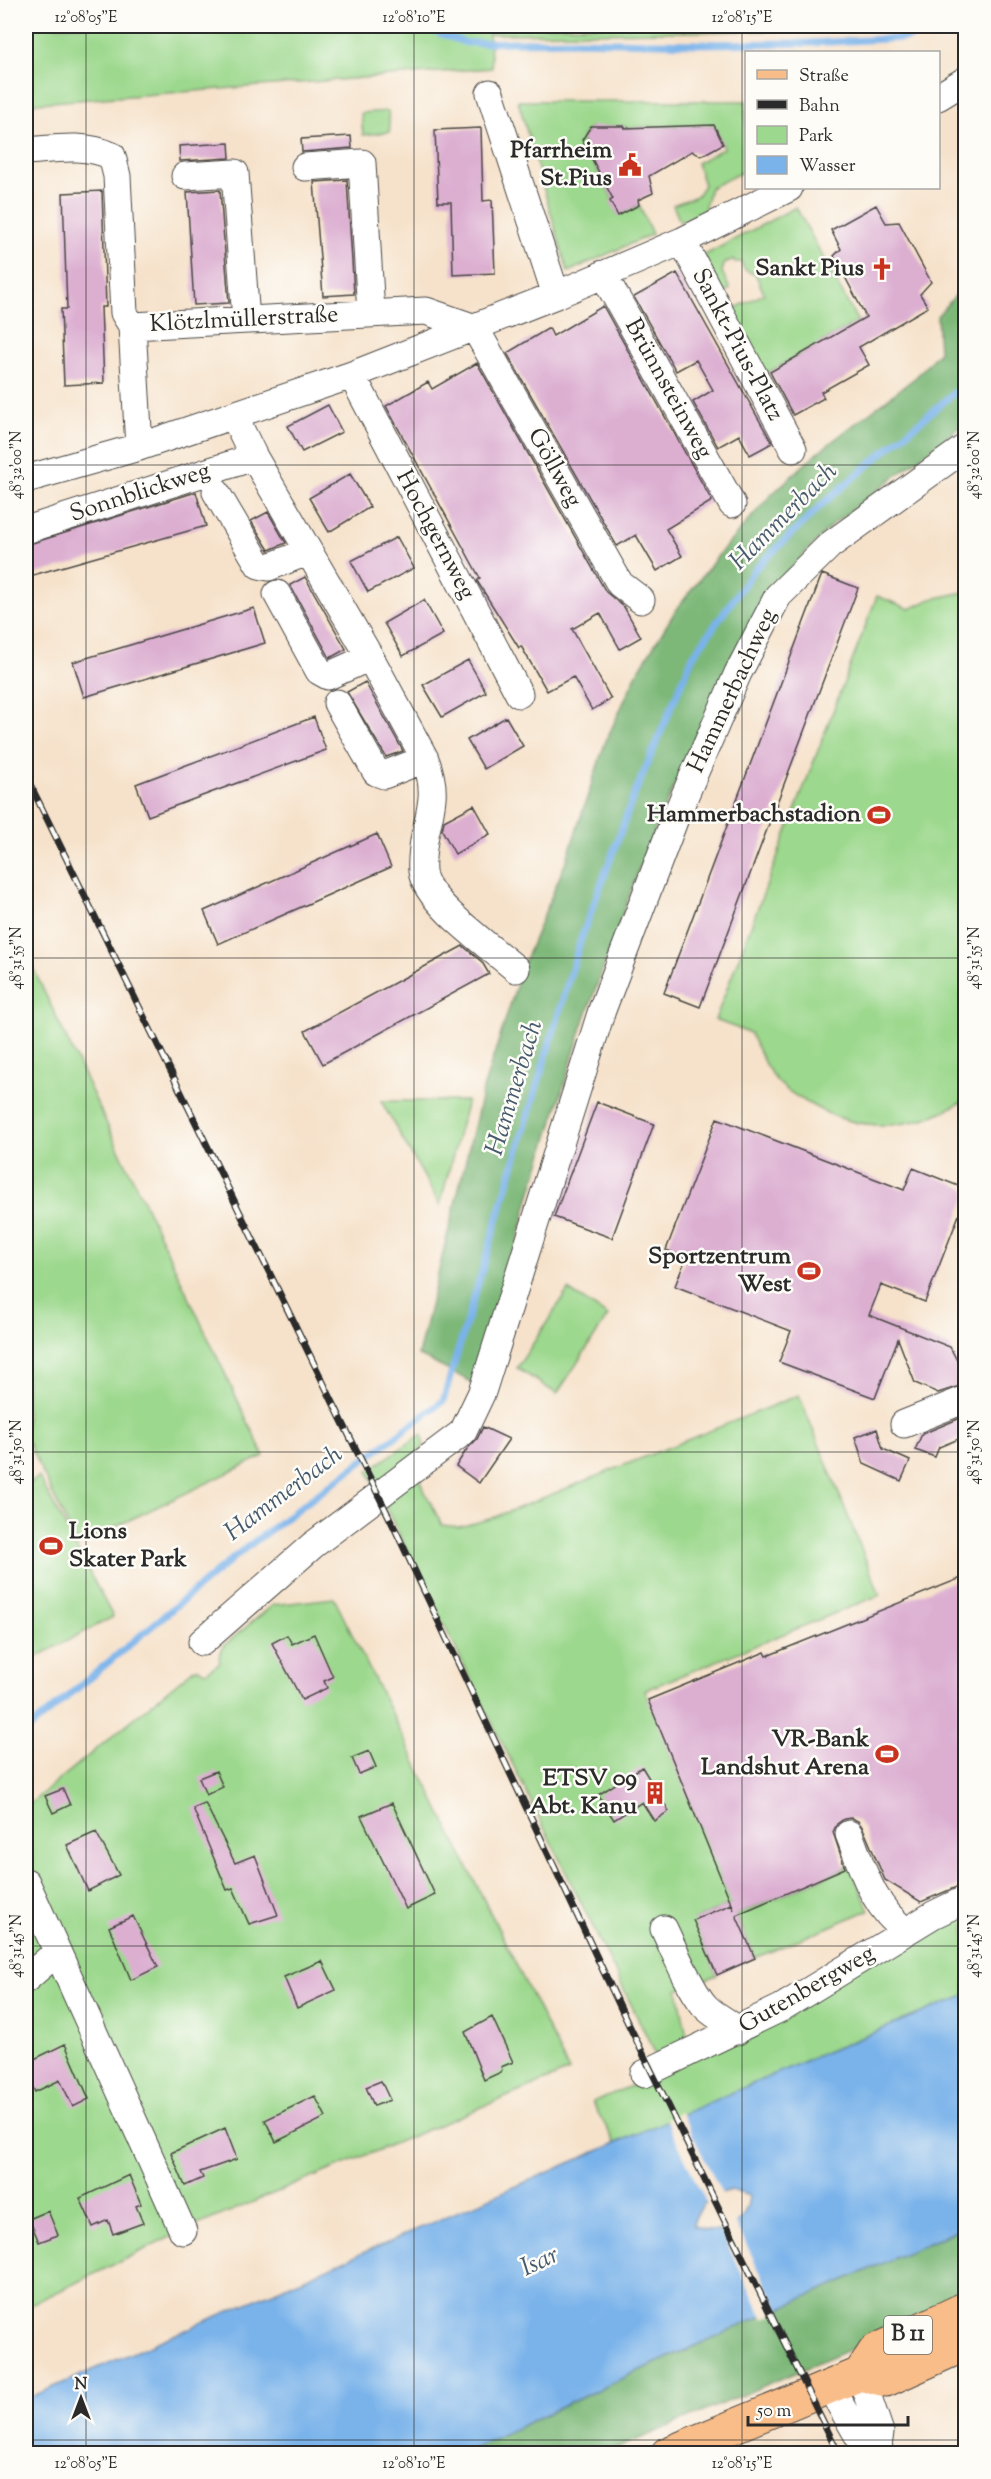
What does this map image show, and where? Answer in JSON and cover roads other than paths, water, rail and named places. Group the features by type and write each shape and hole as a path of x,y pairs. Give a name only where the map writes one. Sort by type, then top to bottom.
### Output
{"main road":[{"name":"B 11","path":"860,2374 874,2351 966,2308"},
{"name":"B 11","path":"667,2454 829,2385 860,2374 886,2380 966,2344"}],"street":[{"path":"940,96 966,80"},
{"path":"490,93 556,295"},
{"path":"26,152 80,147 97,149 112,156 117,176 124,313 132,326"},
{"path":"305,167 362,163 371,314"},
{"path":"185,176 235,173 246,320"},
{"path":"26,479 139,447 352,375 556,295 682,241 787,189"},
{"name":"Sankt-Pius-Platz","path":"682,241 793,449"},
{"name":"Brünnsteinweg","path":"603,274 732,504"},
{"name":"Klötzlmüllerstraße","path":"139,447 132,326 426,311 475,328"},
{"name":"Göllweg","path":"475,328 620,584 641,600"},
{"name":"Hochgernweg","path":"352,375 519,694"},
{"path":"234,416 254,457 307,552 370,657 425,759 432,777 434,791 423,847 422,873 429,891 453,917 516,969"},
{"name":"Hammerbachweg","path":"202,1642 313,1545 463,1432 482,1392 602,1010 680,808 738,673 778,596 830,545 966,447"},
{"name":"Sonnblickweg","path":"26,530 254,457"},
{"name":"Sonnblickweg","path":"216,492 259,565 269,567 307,552"},
{"path":"277,594 319,671 328,676 370,657"},
{"path":"337,703 376,772 384,775 425,759"},
{"path":"904,1424 966,1399"},
{"path":"849,1834 872,1893 886,1912 906,1931"},
{"path":"26,1882 183,2231"},
{"name":"Gutenbergweg","path":"644,2074 782,2008 906,1931 966,1899"},
{"path":"664,1929 697,1996 706,2008 730,2023 737,2031"},
{"path":"26,1979 57,1952"},
{"path":"829,2385 860,2439 878,2447 880,2432 860,2374"}],"water":[{"name":"Isar","path":"965,1995 965,2227 640,2370 461,2454 26,2453 26,2399 807,2060","holes":["731,2190 749,2196 743,2215 730,2227 713,2231 693,2225 702,2206 717,2195"]}],"waterway":[{"path":"420,26 466,43 576,41 696,44 811,43 905,38 944,26"},
{"name":"Hammerbach","path":"26,1731 243,1550 443,1401 581,939 633,798 693,656 755,569 826,501 966,383"}],"railway":[{"path":"26,776 395,1529 625,2017 839,2454"}],"place":[{"name":"Pfarrheim St.Pius","path":"630,165"},
{"name":"Sankt Pius","path":"882,269"},
{"name":"Hammerbachstadion","path":"879,815"},
{"name":"Sportzentrum West","path":"809,1271"},
{"name":"Lions Skater Park","path":"51,1546"},
{"name":"VR-Bank Landshut Arena","path":"887,1754"},
{"name":"ETSV 09 Abt. Kanu","path":"655,1793"}]}
